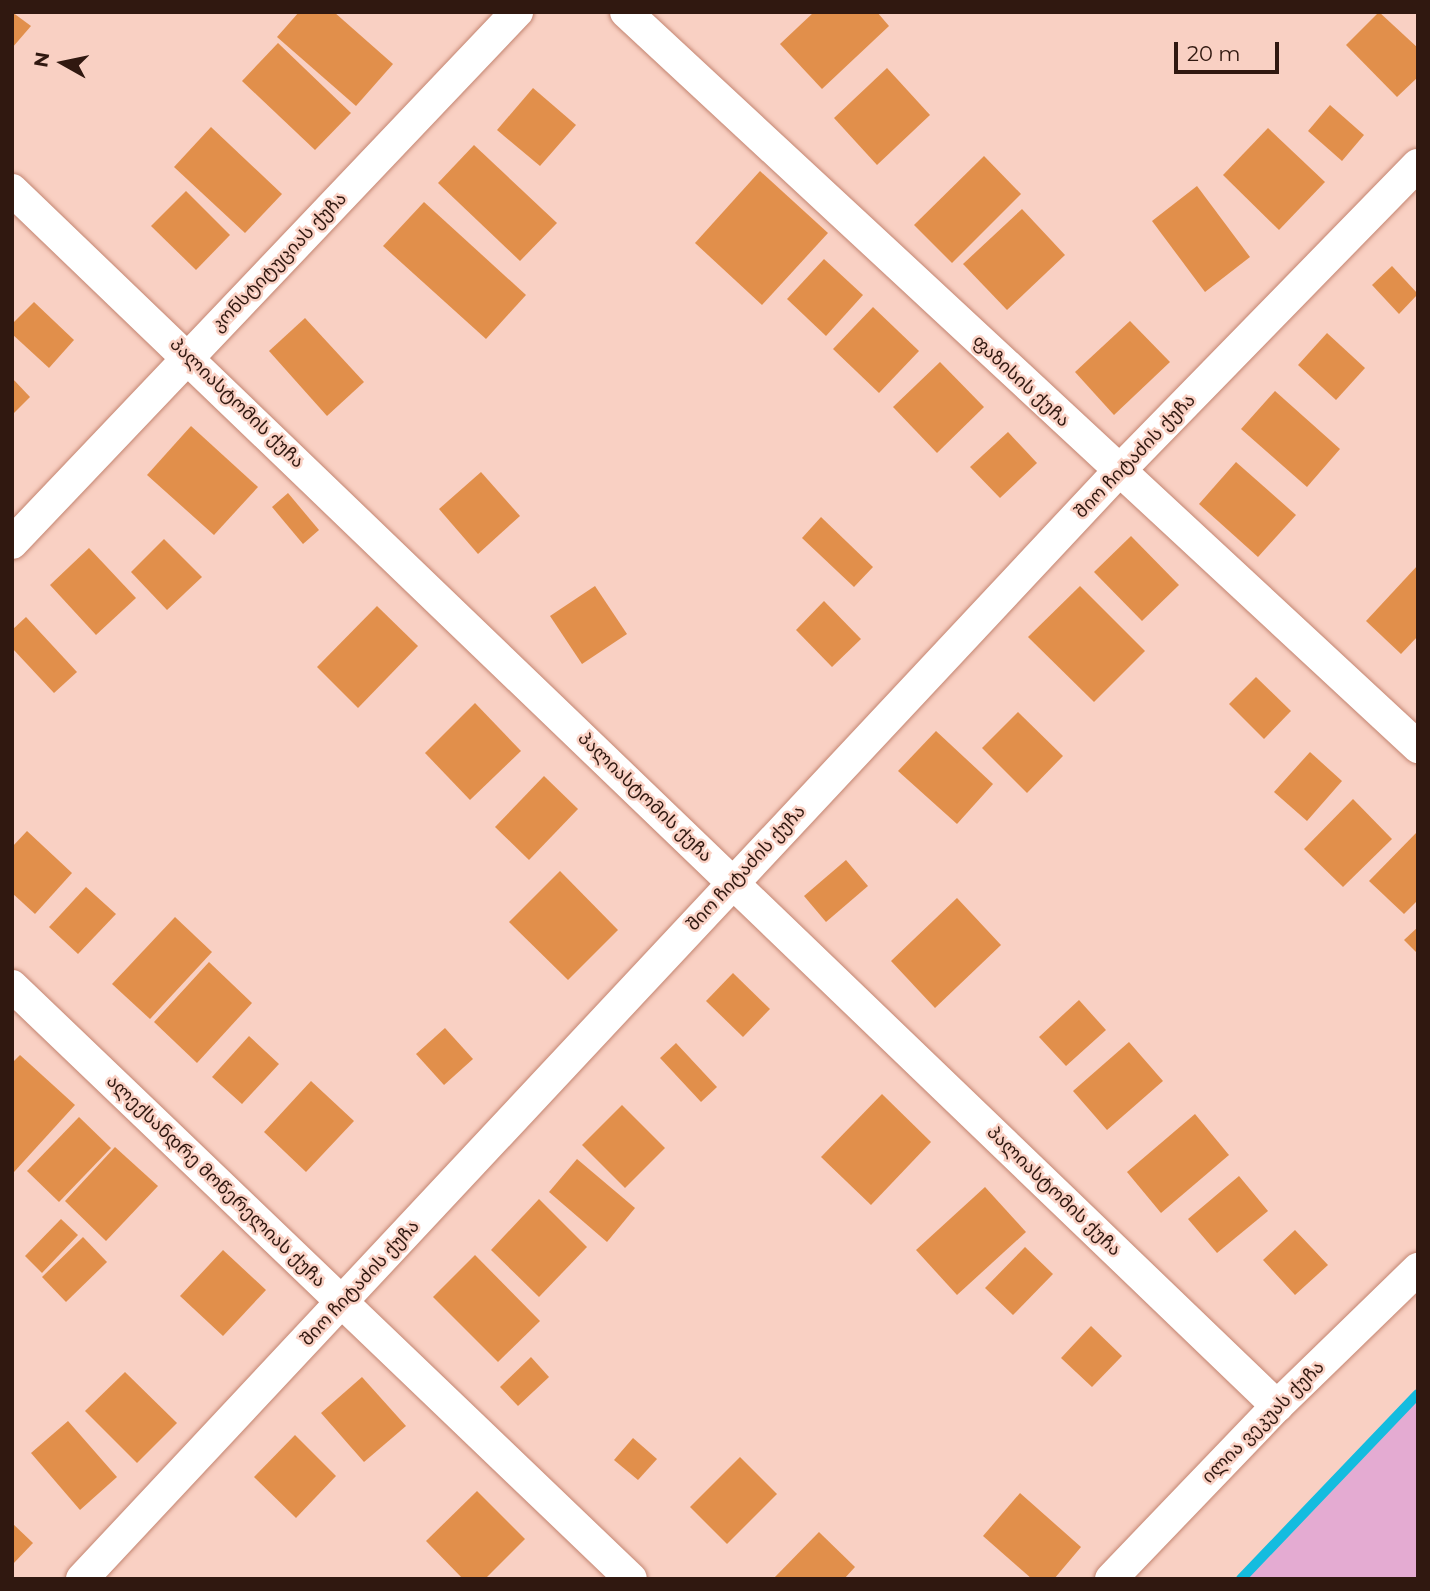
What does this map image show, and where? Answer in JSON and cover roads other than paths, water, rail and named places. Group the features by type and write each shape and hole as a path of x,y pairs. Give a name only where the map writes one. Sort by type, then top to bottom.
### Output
{"street":[{"name":"კონსტიტუციას ქუჩა","path":"12,543 517,12"},
{"name":"ფაზისის ქუჩა","path":"626,12 1118,472 1418,747"},
{"name":"შიო ჩიტაძის ქუჩა","path":"82,1579 1118,472 1418,165"},
{"name":"პალიასტომის ქუჩა","path":"12,190 189,356 1277,1406"},
{"name":"ალექსანდრე მოწერელიას ქუჩა","path":"12,986 631,1579"},
{"name":"ილია ვეკუას ქუჩა","path":"1111,1579 1277,1406 1418,1269"}],"waterway":[{"path":"1241,1579 1418,1394"}]}
